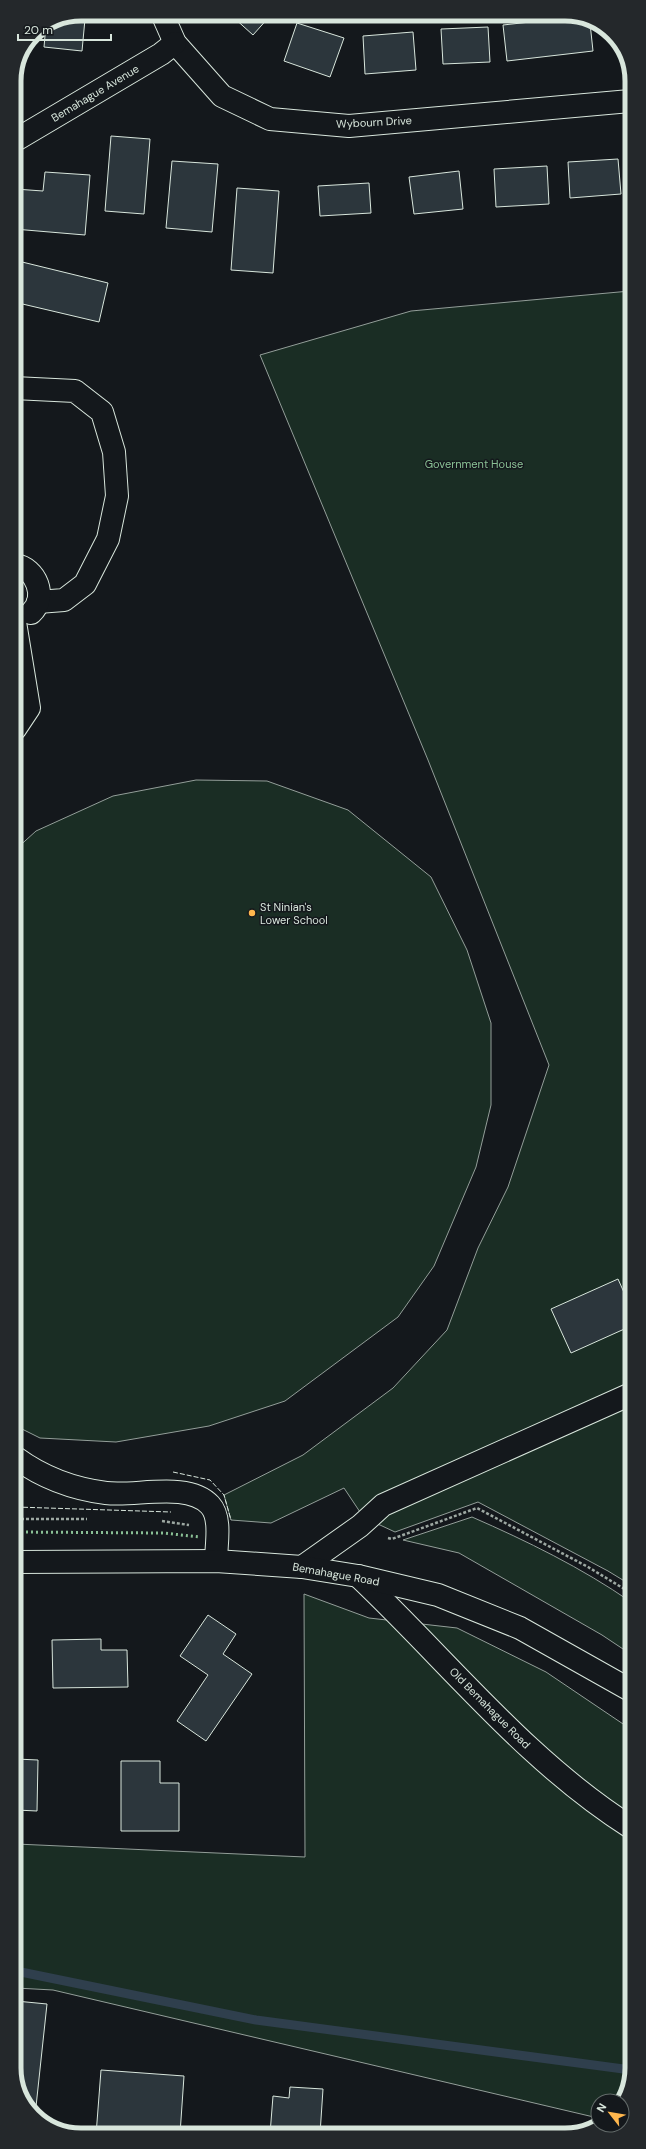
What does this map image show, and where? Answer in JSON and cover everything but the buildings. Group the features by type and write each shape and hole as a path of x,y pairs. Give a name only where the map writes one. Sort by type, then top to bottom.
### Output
{"main road":[{"name":"Wybourn Drive","path":"165,21 175,43 222,96 270,119 348,126 625,101"},
{"name":"Bemahague Avenue","path":"21,137 161,54 175,43"},
{"path":"21,388 75,391 102,412 114,452 117,496 108,539 85,584 64,600 38,602"},
{"path":"21,568 25,569 37,582 39,592 38,602 34,611 27,618 21,620"},
{"path":"21,659 29,708 21,720"},
{"path":"302,1567 360,1526 383,1505 625,1397"},
{"path":"21,1461 55,1481 106,1493 172,1492 202,1498 211,1505 215,1513 216,1561"},
{"name":"Bemahague Road","path":"21,1562 216,1561 302,1567 358,1576 438,1595 520,1628 625,1687"},
{"name":"Old Bemahague Road","path":"358,1576 399,1615 519,1740 599,1807 625,1824"}],"path":[{"path":"360,1526 372,1534 392,1538 477,1508 588,1567 625,1590"}],"green space":[{"name":"Government House","path":"625,291 625,1581 478,1502 395,1532 380,1525 366,1521 344,1488 271,1523 231,1520 224,1495 303,1455 393,1388 447,1330 478,1248 508,1187 549,1065 428,760 260,355 411,311"},
{"path":"196,780 267,781 348,810 431,877 467,950 491,1023 491,1105 476,1167 434,1266 398,1317 285,1401 209,1426 116,1442 40,1438 21,1428 21,845 36,831 113,796"},
{"path":"472,1517 554,1556 574,1566 625,1598 625,1650 602,1635 459,1553 403,1540"},
{"path":"304,1594 369,1618 457,1628 546,1672 625,1725 625,2068 622,2087 619,2093 590,2093 590,2116 53,1990 21,1988 21,1844 305,1857"}],"waterway":[{"path":"21,1972 256,2020 625,2069"}],"hedge":[{"path":"21,1532 163,1533 200,1537"}],"fence":[{"path":"173,1472 210,1480 224,1495 231,1520"},
{"path":"21,1507 171,1512"}],"place":[{"name":"St Ninian's Lower School","path":"252,913"}]}
